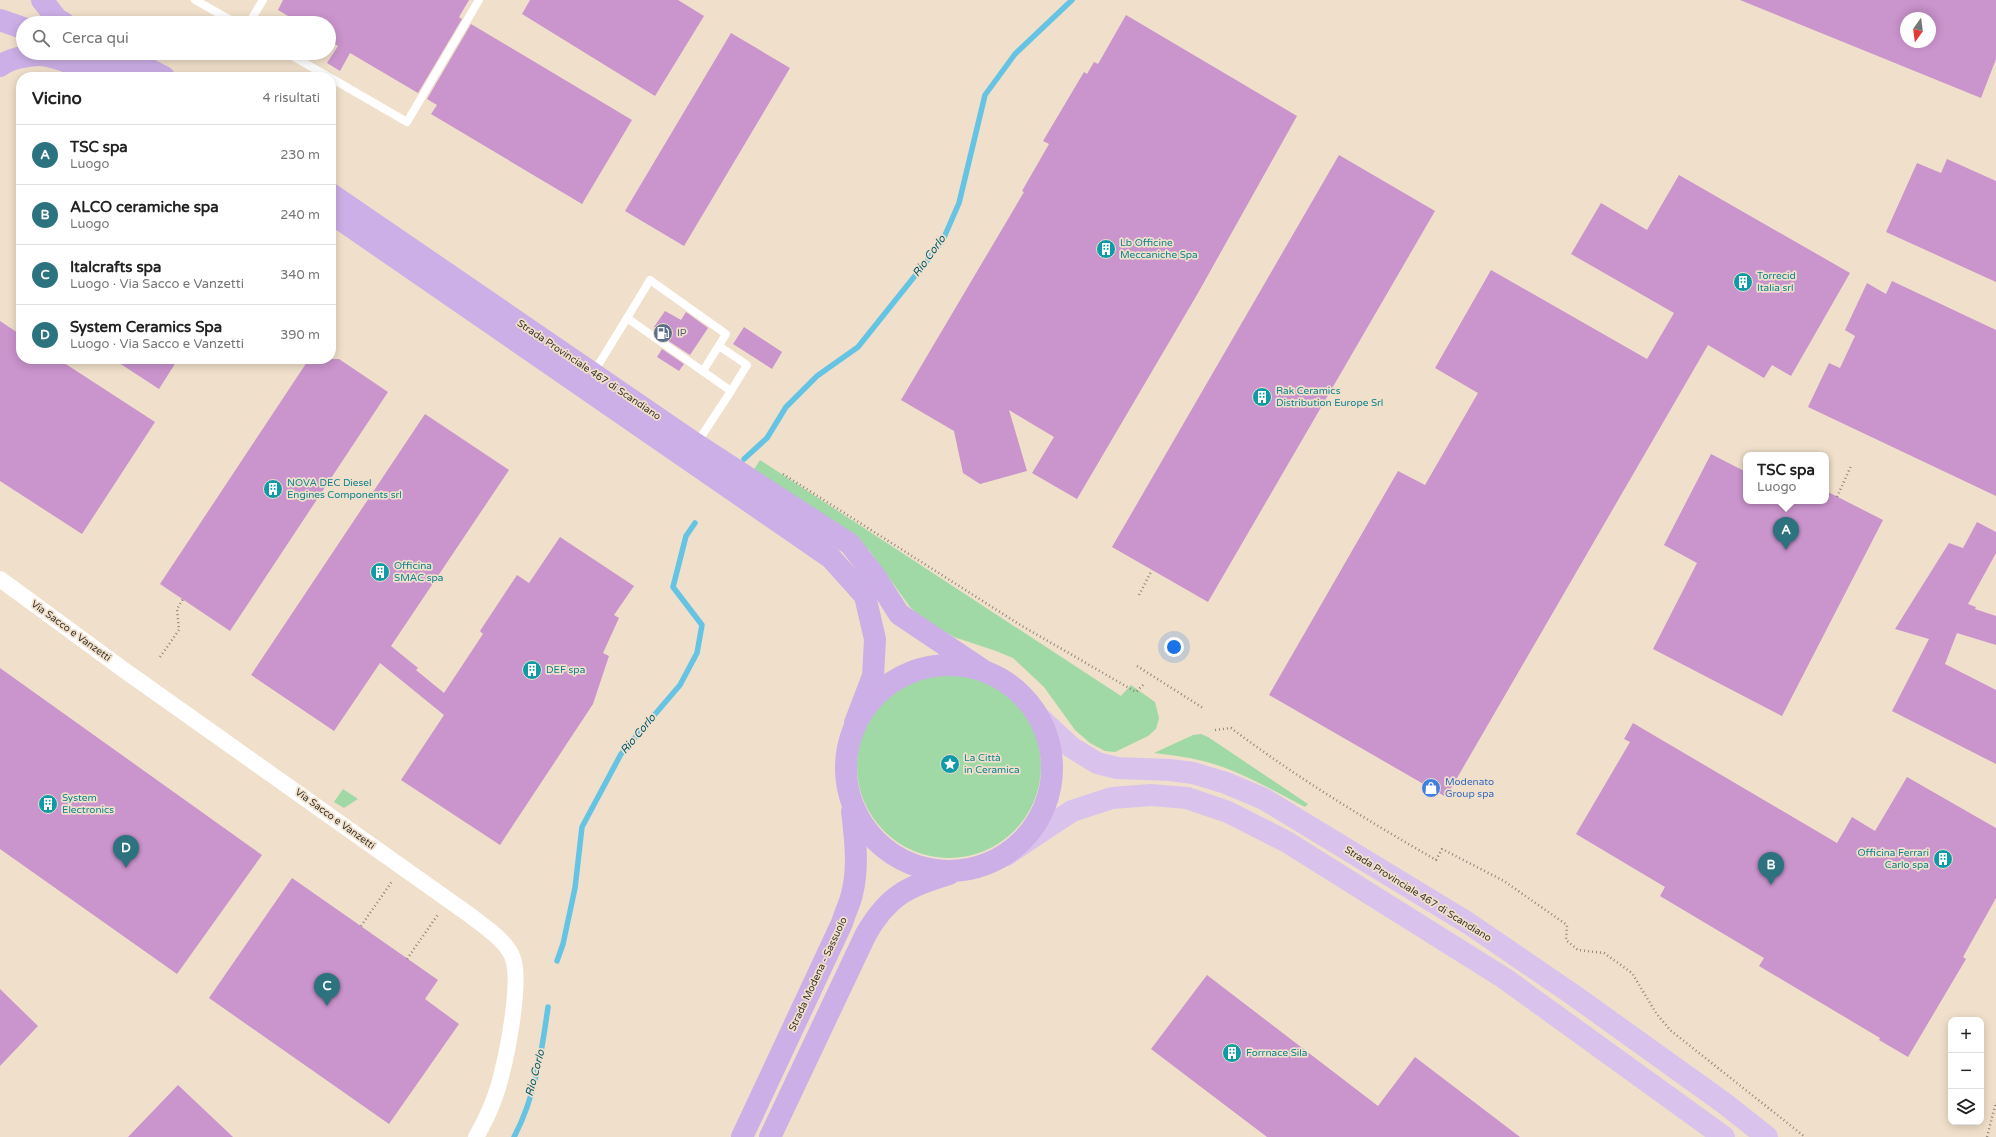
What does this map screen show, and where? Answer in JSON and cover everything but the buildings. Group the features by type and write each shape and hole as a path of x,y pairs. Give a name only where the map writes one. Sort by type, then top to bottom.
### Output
{"highway":[{"path":"42,0 55,16"},
{"path":"0,20 16,26"},
{"path":"0,66 6,61 16,59"},
{"path":"58,60 93,72"},
{"path":"98,60 117,72"},
{"path":"101,60 126,72"},
{"path":"131,60 154,72"},
{"name":"Strada Provinciale 467 di Scandiano","path":"336,197 696,444 850,544 875,576 899,614 981,669 1011,684 1029,701 1041,719 1051,746 1053,776 1046,805 1030,833 1006,855 987,865 957,871 931,870 902,860 877,843 855,813 850,801 845,780 846,751 873,676 875,639 865,596 831,558 336,216"},
{"name":"Strada Provinciale 467 di Scandiano","path":"855,723 869,701 886,685 916,669 950,664 981,669"},
{"name":"Strada Modena - Sassuolo","path":"742,1137 842,923 852,893 855,865 855,838 850,801"},
{"path":"770,1137 866,934 877,915 892,900 912,886 957,871"}],"main road":[{"name":"Strada Provinciale 467 di Scandiano","path":"1041,719 1071,747 1098,763 1117,768 1170,770 1193,773 1226,783 1264,799 1468,923 1578,998 1724,1103 1767,1137"},
{"name":"Strada Provinciale 467 di Scandiano","path":"1006,855 1072,811 1112,798 1151,796 1187,798 1228,812 1287,842 1504,978 1724,1137"}],"street":[{"name":"Via Sacco e Vanzetti","path":"0,579 124,670 471,916 501,940 514,962 515,994 499,1084 485,1122 476,1137"}],"lane":[{"path":"196,0 224,16"},
{"path":"253,16 263,0"},
{"path":"336,81 407,122 479,0"},
{"path":"299,60 320,72"},
{"path":"593,372 650,280 726,334 703,371"},
{"path":"627,318 731,391"},
{"path":"696,444 747,366 719,346"}],"path":[{"path":"1837,497 1851,466"},
{"path":"781,473 1022,626 1136,692 1144,684"},
{"path":"1139,595 1152,570"},
{"path":"160,657 179,630 177,609 183,599"},
{"path":"1137,666 1203,708"},
{"path":"1215,730 1231,728 1267,755 1340,804 1436,860 1442,849 1504,880 1567,925 1566,940 1578,950 1604,953 1632,973 1648,1001 1670,1030 1805,1137"},
{"path":"361,926 395,878"},
{"path":"407,958 441,911"},
{"path":"1988,1137 1996,1102"}],"green space":[{"path":"760,460 1121,696 1131,685 1155,702 1159,718 1156,729 1148,736 1115,752 1105,751 1090,743 1075,730 1044,687 1013,658 954,637 922,618 910,607 869,550 854,538 753,471"},
{"path":"949,674 967,676 984,681 1000,690 1014,701 1025,715 1034,731 1039,748 1041,766 1039,784 1034,801 1025,817 1014,831 1000,842 984,851 967,856 949,858 931,856 914,851 898,842 884,831 873,817 864,801 859,784 857,766 859,748 864,731 873,715 884,701 898,690 914,681 931,676"},
{"path":"1201,734 1208,737 1308,804 1305,807 1255,781 1216,765 1191,758 1154,753 1193,735"},
{"path":"343,789 358,799 344,808 334,802"}],"waterway":[{"name":"Rio Corlo","path":"744,459 767,438 786,407 817,376 858,347 942,242 959,203 985,95 1015,54 1072,0"},
{"name":"Rio Corlo","path":"557,961 563,944 575,888 582,827 621,754 680,685 697,653 702,625 673,587 686,536 695,523"},
{"name":"Rio Corlo","path":"514,1137 527,1106 537,1074 548,1007"}],"place":[{"name":"Lb Officine Meccaniche Spa","path":"1106,249"},
{"name":"Torrecid Italia srl","path":"1743,282"},
{"name":"IP","path":"663,333"},
{"name":"Rak Ceramics Distribution Europe Srl","path":"1262,397"},
{"name":"NOVA DEC Diesel Engines Components srl","path":"273,489"},
{"name":"TSC spa","path":"1786,550"},
{"name":"Officina SMAC spa","path":"380,572"},
{"name":"DEF spa","path":"532,670"},
{"name":"La Città in Ceramica","path":"950,764"},
{"name":"Modenato Group spa","path":"1431,788"},
{"name":"System Electronics","path":"48,804"},
{"name":"Officina Ferrari Carlo spa","path":"1943,859"},
{"name":"System Ceramics Spa","path":"126,868"},
{"name":"ALCO ceramiche spa","path":"1771,885"},
{"name":"Italcrafts spa","path":"327,1006"},
{"name":"Forrnace Sila","path":"1232,1053"}]}
